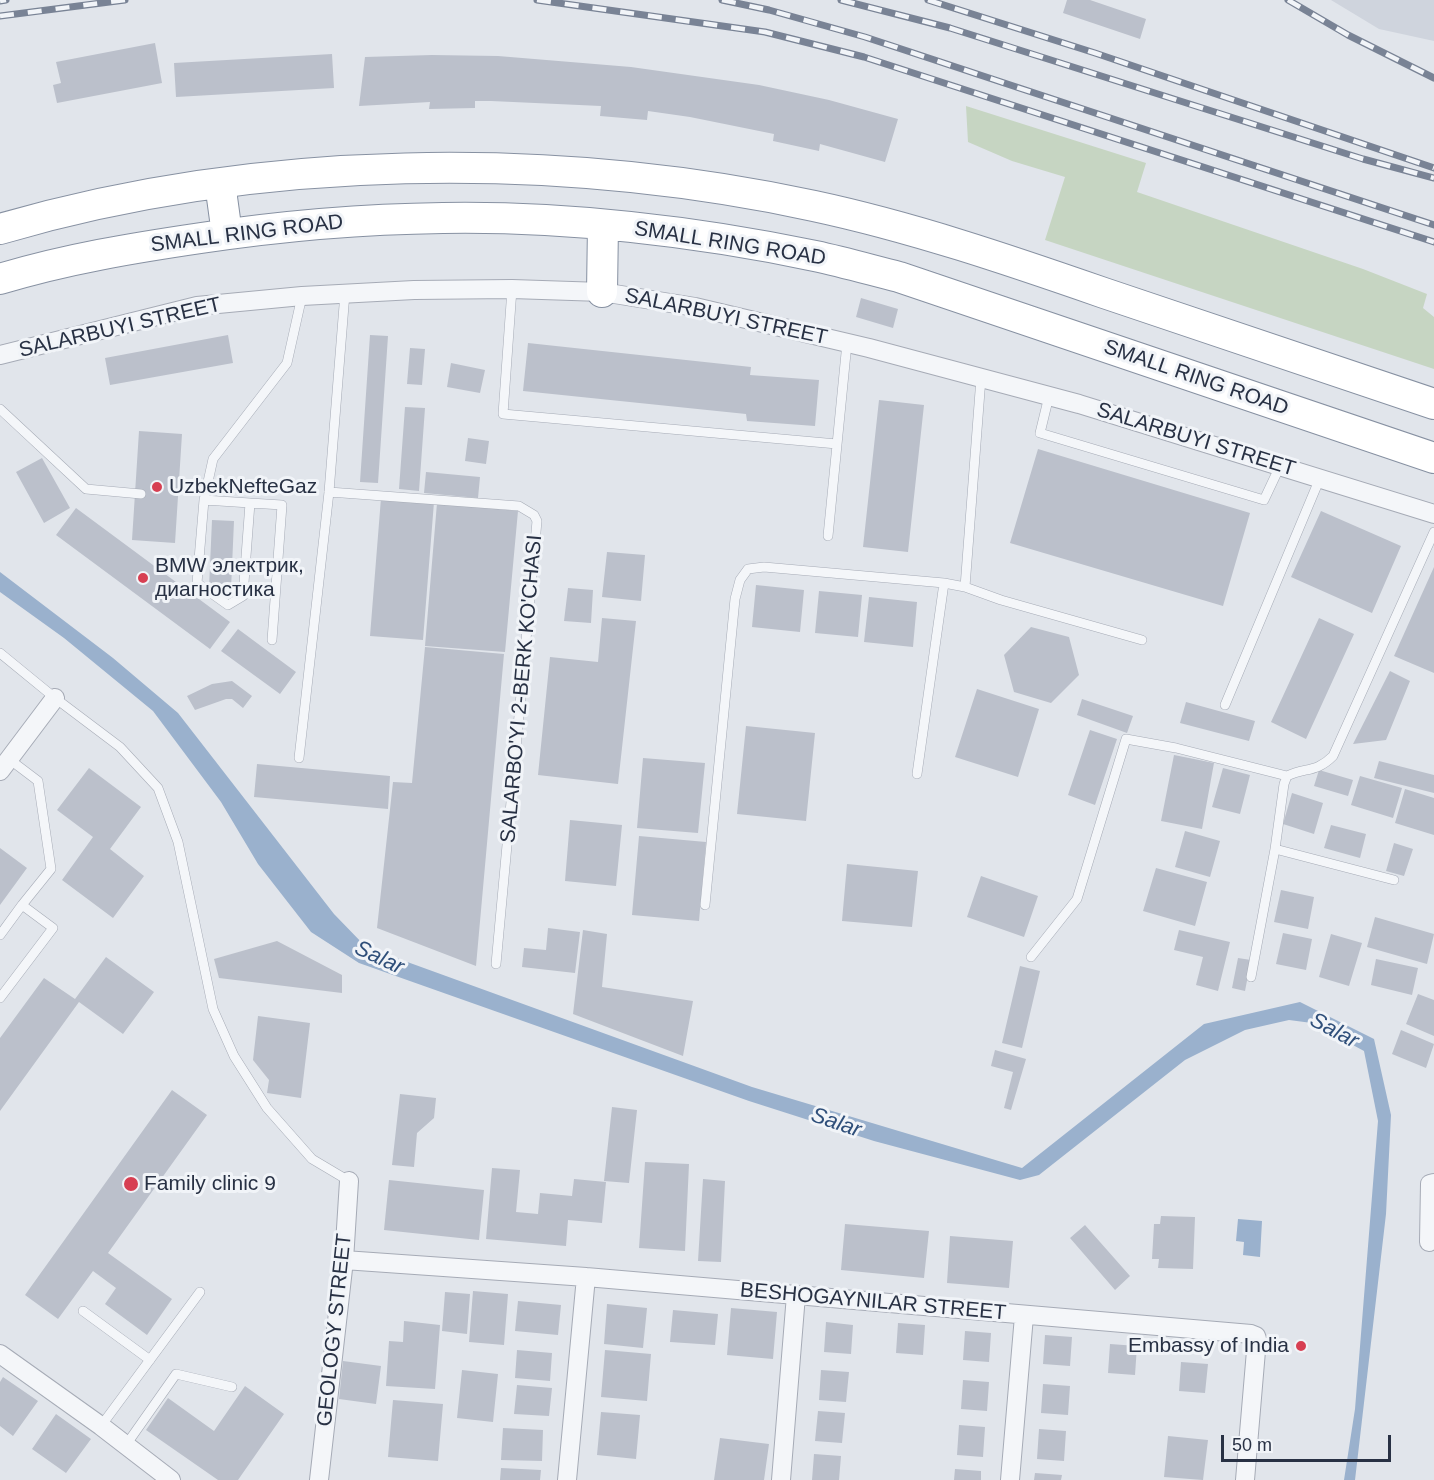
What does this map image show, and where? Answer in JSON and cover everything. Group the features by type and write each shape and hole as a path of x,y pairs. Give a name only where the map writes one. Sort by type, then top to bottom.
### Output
{"highway":[{"path":"0,229 73,208 120,198 306,173 457,169 613,174 741,191 817,206 893,225 1007,260 1434,404"},
{"path":"220,183 226,234"},
{"name":"SMALL RING ROAD","path":"0,279 89,256 226,234 312,224 444,218 603,225 741,242 816,256 899,277 1434,458"},
{"path":"602,292 603,225"}],"street":[{"name":"SALARBUYI STREET","path":"0,355 197,306 345,293 512,289 602,292 695,307 847,343 1049,396 1434,514"},
{"path":"3,763 55,698"},
{"name":"GEOLOGY STREET","path":"319,1480 344,1260 349,1181"},
{"path":"1429,1242 1430,1184 1434,1183"},
{"name":"BESHOGAYNILAR STREET","path":"344,1260 586,1277 1256,1336 1245,1480"},
{"path":"567,1480 586,1277"},
{"path":"781,1480 796,1295"},
{"path":"1010,1480 1024,1316"},
{"path":"0,1354 102,1426 171,1480"}],"lane":[{"path":"512,289 503,414 837,444"},
{"path":"299,758 329,492 345,293"},
{"path":"250,503 243,596 228,605 197,582 204,500 213,459 287,363 302,296"},
{"path":"828,536 847,343"},
{"path":"965,587 981,378"},
{"path":"1049,396 1040,433 1264,500 1280,466"},
{"path":"0,409 86,489 141,494"},
{"path":"1225,705 1320,478"},
{"name":"SALARBO'YI 2-BERK KO'CHASI","path":"329,492 519,506 534,515 537,521 496,964"},
{"path":"204,500 282,505 272,640"},
{"path":"1031,957 1077,899 1126,739 1176,748 1287,776 1295,772 1317,768 1333,756 1434,532"},
{"path":"705,905 735,599 740,580 748,569 764,567 944,583 965,587 1001,600 1142,640"},
{"path":"918,774 944,583"},
{"path":"0,653 120,747 158,788 178,842 213,1009 234,1056 267,1108 312,1159 349,1181"},
{"path":"0,935 51,869 38,781 3,763"},
{"path":"1251,977 1287,776"},
{"path":"1275,849 1394,880"},
{"path":"0,998 52,928 22,905"},
{"path":"102,1426 200,1292"},
{"path":"83,1311 150,1360"},
{"path":"126,1445 176,1374 232,1387"}],"shaded area":[{"path":"1331,0 1434,0 1434,41 1379,29"}],"green space":[{"path":"966,106 1146,163 1137,192 1363,269 1427,294 1423,308 1434,317 1434,369 1045,240 1065,177 1012,161 968,142"}],"water":[{"name":"Salar","path":"0,572 113,658 178,713 334,914 366,947 752,1087 1022,1168 1204,1024 1300,1002 1374,1039 1391,1115 1386,1214 1355,1480 1344,1480 1355,1409 1378,1121 1364,1051 1312,1023 1289,1020 1245,1030 1185,1060 1039,1175 1020,1180 874,1141 749,1101 359,963 311,932 258,864 221,802 153,711 64,638 0,592"},
{"path":"1238,1219 1262,1221 1260,1257 1243,1255 1244,1242 1236,1241"}],"building":[{"path":"1067,0 1090,0 1146,19 1140,39 1063,13"},
{"path":"155,43 162,83 57,103 53,85 61,83 56,62"},
{"path":"332,54 334,88 176,97 174,63"},
{"path":"498,56 631,67 759,85 829,100 898,119 885,162 820,144 819,151 773,141 774,134 648,111 647,120 600,116 601,106 475,101 475,108 429,109 430,102 359,106 365,57"},
{"path":"861,298 898,309 893,328 856,317"},
{"path":"228,335 233,363 110,385 105,358"},
{"path":"370,335 388,336 378,483 360,482"},
{"path":"528,343 751,367 750,375 819,380 815,426 747,421 746,414 523,391"},
{"path":"410,348 425,349 422,385 407,384"},
{"path":"451,363 485,370 480,393 447,387"},
{"path":"879,400 924,405 908,552 863,547"},
{"path":"405,407 425,408 419,491 399,489"},
{"path":"139,431 182,434 175,543 132,540"},
{"path":"468,438 489,441 486,464 465,461"},
{"path":"1038,449 1250,513 1223,606 1010,543"},
{"path":"42,458 70,508 44,523 16,472"},
{"path":"426,472 480,477 478,498 424,493"},
{"path":"381,498 434,502 423,640 370,636"},
{"path":"437,503 518,511 505,652 425,646"},
{"name":"BMW электрик, диагностика","path":"76,508 230,622 210,649 56,535"},
{"path":"1321,511 1401,546 1372,613 1291,577"},
{"path":"212,520 234,521 231,589 209,588"},
{"path":"607,552 645,555 641,601 602,597"},
{"path":"1434,567 1434,673 1394,656"},
{"path":"756,585 804,590 800,632 752,627"},
{"path":"568,588 593,590 591,623 564,621"},
{"path":"819,591 862,595 858,637 815,633"},
{"path":"869,597 917,602 913,647 864,642"},
{"path":"602,618 636,621 618,784 538,775 550,657 598,662"},
{"path":"1319,618 1354,634 1306,739 1271,722"},
{"path":"1031,627 1069,637 1079,675 1051,703 1014,692 1004,655"},
{"path":"238,629 296,672 280,694 221,651"},
{"path":"425,647 504,654 476,966 377,928 393,782 412,783"},
{"path":"1390,671 1410,681 1386,740 1353,744"},
{"path":"232,681 252,696 243,708 232,699 226,699 195,710 187,696 212,684"},
{"path":"977,689 1039,709 1018,777 955,757"},
{"path":"1082,699 1133,716 1127,733 1077,715"},
{"path":"1186,702 1255,721 1249,741 1180,723"},
{"path":"746,726 815,733 806,821 737,814"},
{"path":"1090,730 1117,739 1095,805 1068,795"},
{"path":"1174,755 1214,763 1202,829 1161,821"},
{"path":"643,758 705,763 698,833 637,828"},
{"path":"1379,761 1434,775 1434,793 1374,778"},
{"path":"257,764 390,776 388,809 254,797"},
{"path":"89,768 141,807 110,849 144,876 113,918 62,880 93,837 57,810"},
{"path":"1223,768 1250,775 1240,814 1212,807"},
{"path":"1319,770 1353,780 1348,796 1314,786"},
{"path":"1360,776 1402,788 1393,818 1351,805"},
{"path":"1405,789 1434,798 1434,835 1395,823"},
{"path":"1292,793 1323,803 1314,834 1283,824"},
{"path":"570,820 622,825 616,886 565,881"},
{"path":"1331,825 1366,834 1360,858 1324,848"},
{"path":"1185,831 1220,841 1210,877 1175,867"},
{"path":"639,836 706,842 699,921 632,915"},
{"path":"1394,843 1413,849 1404,876 1386,871"},
{"path":"0,848 27,868 0,905"},
{"path":"847,864 918,871 912,927 842,921"},
{"path":"1156,868 1207,882 1195,926 1143,911"},
{"path":"981,876 1038,896 1024,937 967,917"},
{"path":"1281,890 1314,897 1308,929 1274,922"},
{"path":"1375,917 1434,934 1427,964 1367,947"},
{"path":"548,928 580,932 575,973 522,967 524,948 546,950"},
{"path":"583,930 607,934 602,987 693,1001 683,1056 573,1014"},
{"path":"1179,930 1230,942 1218,991 1196,985 1203,957 1174,950"},
{"path":"1283,933 1312,939 1306,970 1276,964"},
{"path":"1331,934 1362,943 1349,986 1319,977"},
{"path":"277,941 342,975 342,993 219,978 214,959"},
{"path":"106,957 154,992 123,1034 79,1002 0,1111 0,1038 44,978 75,999"},
{"path":"1238,958 1251,960 1245,991 1232,988"},
{"path":"1376,959 1418,968 1412,995 1371,985"},
{"path":"1020,966 1040,971 1022,1048 1002,1043"},
{"path":"1418,994 1434,1000 1434,1036 1406,1024"},
{"path":"258,1016 310,1023 301,1098 267,1093 269,1080 253,1060"},
{"path":"1401,1030 1434,1044 1426,1068 1392,1054"},
{"path":"995,1050 1026,1059 1011,1110 1004,1108 1013,1072 991,1066"},
{"name":"Family clinic 9","path":"172,1090 207,1115 108,1253 172,1299 147,1335 105,1304 116,1288 93,1271 58,1319 25,1295"},
{"path":"400,1094 436,1098 434,1118 417,1133 414,1167 392,1165"},
{"path":"612,1107 637,1110 629,1183 604,1181"},
{"path":"645,1162 689,1164 685,1251 639,1248"},
{"path":"492,1168 520,1170 516,1212 538,1214 540,1193 572,1196 574,1179 606,1182 602,1223 568,1220 566,1246 486,1239"},
{"path":"703,1179 725,1181 721,1262 698,1261"},
{"path":"389,1180 484,1190 479,1240 384,1230"},
{"path":"1161,1216 1195,1217 1193,1269 1158,1268 1159,1259 1152,1259 1154,1224 1160,1224"},
{"path":"845,1224 929,1231 924,1278 841,1270"},
{"path":"1085,1225 1130,1276 1115,1290 1070,1238"},
{"path":"950,1236 1013,1241 1009,1288 947,1283"},
{"path":"473,1291 508,1294 504,1345 469,1342"},
{"path":"445,1292 470,1294 467,1334 442,1331"},
{"path":"518,1301 561,1305 558,1335 515,1331"},
{"path":"607,1304 647,1308 643,1348 604,1344"},
{"path":"731,1308 777,1312 773,1359 727,1355"},
{"path":"673,1310 718,1314 715,1345 670,1342"},
{"path":"404,1321 440,1325 435,1389 386,1386 389,1341 403,1342"},
{"path":"826,1322 853,1325 851,1354 824,1352"},
{"path":"898,1323 925,1325 923,1355 896,1353"},
{"path":"965,1331 991,1333 989,1362 963,1360"},
{"path":"1045,1335 1072,1337 1070,1366 1043,1364"},
{"path":"1110,1344 1137,1346 1135,1375 1108,1373"},
{"path":"517,1350 552,1353 550,1381 515,1378"},
{"path":"605,1350 651,1354 647,1401 601,1397"},
{"path":"343,1361 381,1366 376,1404 339,1399"},
{"path":"1181,1362 1208,1364 1205,1393 1179,1391"},
{"path":"462,1370 498,1374 493,1422 457,1418"},
{"path":"821,1370 849,1372 846,1402 819,1400"},
{"path":"3,1377 38,1401 13,1436 0,1426 0,1382"},
{"path":"963,1380 989,1382 987,1411 961,1409"},
{"path":"1043,1384 1070,1386 1068,1415 1041,1413"},
{"path":"517,1385 552,1388 549,1416 514,1414"},
{"path":"245,1386 284,1414 238,1480 218,1480 146,1430 168,1398 214,1431"},
{"path":"393,1400 443,1404 438,1461 388,1457"},
{"path":"818,1411 845,1413 842,1443 815,1441"},
{"path":"601,1412 640,1415 636,1459 597,1455"},
{"path":"56,1414 91,1439 66,1473 32,1449"},
{"path":"959,1425 985,1427 983,1457 957,1455"},
{"path":"503,1428 543,1430 542,1461 501,1460"},
{"path":"1039,1429 1066,1431 1064,1461 1037,1459"},
{"path":"1168,1436 1208,1440 1203,1480 1164,1477"},
{"path":"720,1438 769,1444 764,1480 714,1480"},
{"path":"814,1454 841,1456 839,1480 812,1480"},
{"path":"501,1468 541,1470 540,1480 500,1480"},
{"path":"955,1469 981,1471 981,1480 954,1480"},
{"path":"1035,1473 1062,1475 1061,1480 1034,1480"}],"railway":[{"path":"0,1 6,0"},
{"path":"0,16 125,0"},
{"path":"537,0 765,32 864,57 1434,242"},
{"path":"722,0 769,10 865,37 1434,225"},
{"path":"841,0 950,28 1363,159 1434,178"},
{"path":"928,0 1095,53 1434,168"},
{"path":"1288,0 1348,35 1434,78"}],"place":[{"name":"UzbekNefteGaz","path":"157,487"},
{"name":"BMW электрик, диагностика","path":"143,578"},
{"name":"Family clinic 9","path":"131,1184"},
{"name":"Embassy of India","path":"1301,1346"}]}
